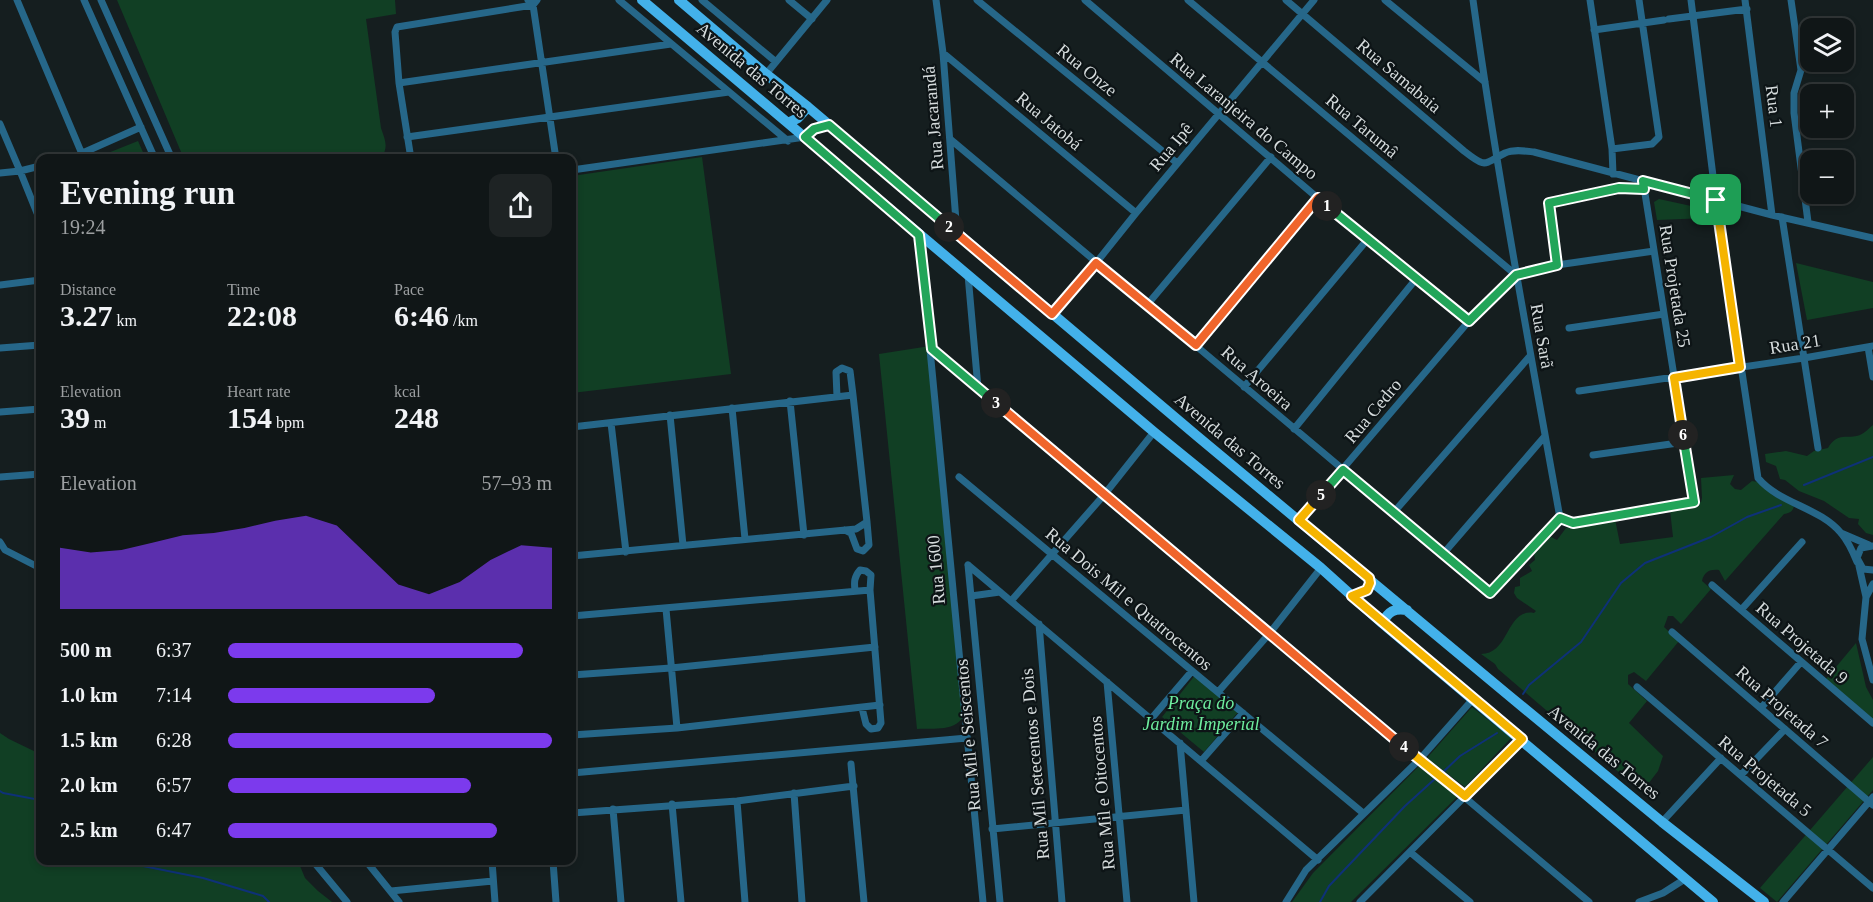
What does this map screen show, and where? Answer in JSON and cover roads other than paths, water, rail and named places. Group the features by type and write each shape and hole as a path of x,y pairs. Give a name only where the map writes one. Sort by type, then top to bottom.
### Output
{"main road":[{"name":"Avenida das Torres","path":"642,0 1154,432 1322,568 1382,623 1713,902"},
{"name":"Avenida das Torres","path":"679,0 1662,822 1764,902"},
{"path":"788,123 798,118 808,107"},
{"path":"805,137 814,129 829,125"},
{"path":"1352,596 1367,590 1370,583 1369,578"},
{"path":"1382,623 1392,610 1407,610"}],"street":[{"path":"17,0 82,154 141,127"},
{"path":"84,0 153,154"},
{"path":"101,0 170,154"},
{"path":"619,0 788,141"},
{"path":"702,0 776,62"},
{"path":"789,0 812,18"},
{"path":"766,74 827,0"},
{"name":"Rua Jacarandá","path":"936,0 943,53 957,234"},
{"name":"Rua Onze","path":"977,0 1177,163"},
{"name":"Rua Laranjeira do Campo","path":"1085,0 1367,240 1469,321"},
{"name":"Rua Tarumâ","path":"1188,0 1516,275"},
{"name":"Rua Samabaia","path":"1286,0 1473,158 1484,164 1497,159"},
{"name":"Rua Ipê","path":"1052,314 1314,0"},
{"path":"1385,0 1485,82"},
{"name":"Rua Sarã","path":"1473,0 1516,275 1560,518"},
{"path":"1590,0 1612,149 1613,174"},
{"path":"1612,149 1652,144 1659,137 1639,0"},
{"path":"1691,0 1716,200 1758,478 1774,493 1818,515 1841,533 1871,546"},
{"name":"Rua 1","path":"1745,0 1772,215"},
{"path":"1791,0 1802,70 1794,93 1794,112 1808,222"},
{"path":"410,154 399,82 395,32 398,27 532,2 543,62 555,154"},
{"path":"1594,30 1747,9"},
{"path":"399,82 671,44"},
{"name":"Rua Jatobá","path":"943,53 1136,213"},
{"path":"407,137 729,92"},
{"path":"0,124 36,209"},
{"path":"576,169 805,137"},
{"name":"Rua Aroeira","path":"950,139 1490,593 1560,518"},
{"path":"1497,159 1506,152 1525,151 1772,215 1873,238"},
{"path":"1147,305 1271,157"},
{"path":"0,173 36,167"},
{"name":"Rua Projetada 25","path":"1560,518 1573,523 1694,502 1643,181"},
{"path":"1557,265 1549,203 1619,188 1644,189"},
{"path":"1196,345 1318,198"},
{"path":"1782,217 1818,448"},
{"name":"Rua 1600","path":"919,235 932,349 983,902"},
{"path":"1244,387 1367,240"},
{"path":"1516,275 1557,265 1654,251"},
{"path":"968,275 978,388"},
{"name":"Rua Cedro","path":"1299,520 1469,321 1516,275"},
{"path":"1294,429 1416,279"},
{"path":"0,285 36,280"},
{"path":"1569,328 1664,314"},
{"path":"0,348 36,345"},
{"path":"1870,346 1873,377"},
{"name":"Rua 21","path":"1579,391 1870,346"},
{"path":"932,349 1589,902"},
{"path":"1394,512 1530,356"},
{"path":"837,397 836,372 842,368 850,371 869,545 863,550 857,549 851,533 845,530"},
{"path":"576,427 853,395"},
{"path":"790,401 804,535"},
{"path":"732,408 746,539"},
{"path":"0,412 36,410"},
{"path":"670,415 683,545"},
{"path":"611,423 626,552"},
{"path":"1011,601 1104,495 1154,432"},
{"path":"1443,554 1545,436"},
{"path":"1593,455 1685,442"},
{"path":"0,477 36,474"},
{"name":"Rua Dois Mil e Quatrocentos","path":"959,477 1363,813"},
{"path":"576,556 856,529 867,522"},
{"path":"1841,533 1858,564 1866,597 1862,639 1873,680"},
{"path":"0,542 5,550 36,566"},
{"path":"1741,610 1802,543"},
{"path":"1858,564 1859,551 1871,546"},
{"path":"1858,564 1866,570 1873,570"},
{"name":"Rua Mil e Seiscentos","path":"1000,592 968,565 1000,902"},
{"path":"1218,692 1269,634 1322,568"},
{"path":"855,591 854,579 860,570 866,571 871,575 870,590 881,723 878,728 871,729 866,724 862,708"},
{"path":"1866,597 1873,584"},
{"name":"Rua Projetada 9","path":"1712,585 1873,723"},
{"path":"576,616 870,590"},
{"path":"971,596 1000,592 1318,860"},
{"path":"666,609 677,728"},
{"name":"Rua Mil Setecentos e Dois","path":"1038,624 1062,902"},
{"name":"Rua Projetada 7","path":"1672,632 1872,801"},
{"path":"576,675 671,668 875,647"},
{"path":"1761,708 1801,662"},
{"path":"1151,719 1192,671"},
{"name":"Rua Mil e Oitocentos","path":"1107,682 1127,902"},
{"name":"Rua Projetada 5","path":"1637,687 1873,888"},
{"path":"1286,902 1306,870 1419,760 1473,699"},
{"path":"576,735 677,728 879,705"},
{"path":"1201,761 1243,713"},
{"path":"1741,775 1785,729"},
{"path":"576,773 967,738"},
{"path":"1359,902 1522,739"},
{"path":"1180,743 1194,902"},
{"path":"1662,822 1721,758"},
{"path":"851,765 864,902"},
{"path":"576,813 737,801 854,786"},
{"path":"794,793 802,902"},
{"path":"737,801 746,902"},
{"path":"1783,902 1827,849 1872,801"},
{"path":"672,804 681,902"},
{"path":"613,809 621,902"},
{"path":"992,829 1186,810"},
{"path":"1410,852 1470,902"},
{"path":"316,865 347,902"},
{"path":"369,865 399,902"},
{"path":"492,865 495,902"},
{"path":"553,865 556,902"},
{"path":"1639,902 1663,893 1685,879"},
{"path":"391,891 494,881"}],"waterway":[{"path":"1804,485 1873,457"},
{"path":"1523,694 1529,685 1581,642 1621,583 1645,563 1711,537 1747,517 1781,505"},
{"path":"1441,774 1460,756 1497,733"},
{"path":"1320,902 1329,886 1405,806 1437,777"},
{"path":"0,791 36,799"},
{"path":"138,865 203,878 263,896 269,902"}],"park label":[{"name":"Praça do Jardim Imperial","path":"1201,713"}]}
